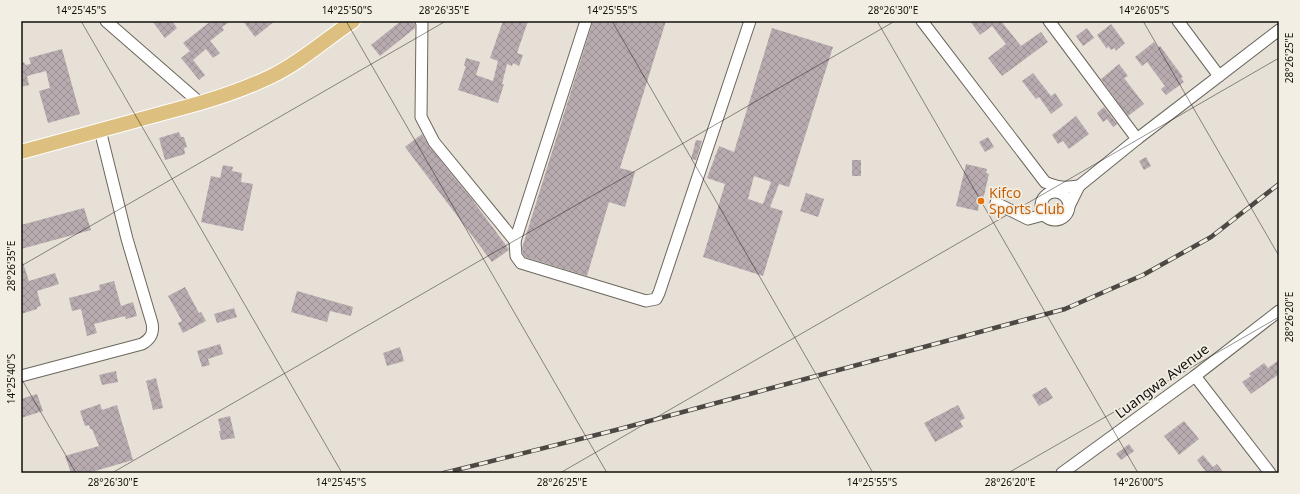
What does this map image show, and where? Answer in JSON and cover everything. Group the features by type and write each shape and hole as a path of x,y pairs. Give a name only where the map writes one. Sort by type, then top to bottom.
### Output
{"main road":[{"path":"21,152 217,98 272,75 310,53 353,21"}],"street":[{"path":"106,21 200,103"},
{"path":"421,21 421,117 434,142 515,242"},
{"path":"586,21 515,242 516,256 521,263 646,301 656,299 659,293 750,21"},
{"path":"922,21 1045,182 1056,188 1079,186"},
{"path":"1049,21 1137,138"},
{"path":"1178,21 1219,76"},
{"path":"1067,188 1047,196 1041,206 1043,215 1050,220 1059,219 1066,214 1079,186 1137,138 1279,30"},
{"path":"21,376 142,344 148,340 152,334 152,323 127,239 100,130"},
{"path":"1045,182 1047,196"},
{"path":"1047,196 1056,193 1063,195 1069,206"},
{"path":"996,203 1028,219 1043,215"},
{"name":"Luangwa Avenue","path":"1062,473 1195,376 1279,312"},
{"path":"1195,376 1270,473"}],"building":[{"path":"152,21 172,21 177,28 165,38"},
{"path":"211,21 231,21 222,27 224,30 210,41 220,53 213,58 206,49 193,60 205,75 199,80 181,58 190,51 183,43"},
{"path":"243,21 275,21 255,37"},
{"path":"401,21 412,21 415,24 415,28 380,56 371,45"},
{"path":"503,21 528,21 517,53 523,55 519,66 513,63 512,66 507,64 502,84 504,84 498,103 458,90 466,66 464,66 466,58 480,62 476,75 493,81 498,61 490,58"},
{"path":"593,21 666,21 620,168 635,172 625,207 609,202 587,276 525,257 522,248"},
{"path":"970,21 1001,21 1021,46 1041,32 1048,42 1002,76 988,58 1006,44 992,26 980,35"},
{"path":"1111,24 1125,43 1116,51 1114,48 1111,50 1108,46 1107,49 1097,35"},
{"path":"772,28 833,47 789,187 779,184 770,207 783,211 763,276 703,257 725,184 707,178 719,146 734,152","holes":["754,176 771,182 763,204 748,199"]},
{"path":"1087,28 1094,38 1083,46 1076,36"},
{"path":"1154,42 1158,48 1160,46 1183,77 1181,78 1184,82 1166,95 1161,89 1165,86 1147,62 1142,66 1135,57"},
{"path":"62,49 80,114 48,123 39,91 50,88 46,71 27,76 29,85 21,87 21,63 24,62 25,65 31,64 29,58"},
{"path":"1119,64 1128,76 1124,78 1144,104 1128,116 1101,79"},
{"path":"1033,73 1051,96 1055,93 1063,105 1051,114 1039,97 1036,99 1022,81"},
{"path":"1104,107 1117,124 1113,127 1107,119 1103,122 1097,113"},
{"path":"1076,116 1089,134 1069,149 1063,141 1058,144 1052,135"},
{"path":"179,132 181,137 184,137 187,147 184,148 185,154 165,160 159,138"},
{"path":"422,134 429,146 471,198 508,248 509,250 492,262 405,147"},
{"path":"988,137 994,147 985,152 979,142"},
{"path":"696,140 702,141 696,160 691,159"},
{"path":"1146,157 1151,166 1144,170 1139,161"},
{"path":"852,160 861,160 861,176 852,176"},
{"path":"966,164 987,169 986,173 989,174 982,204 979,203 978,211 956,206"},
{"path":"223,165 233,167 232,171 242,173 241,182 253,184 243,231 201,222 211,176 220,178"},
{"path":"806,193 824,199 818,217 800,211"},
{"path":"84,208 91,230 21,249 21,225"},
{"path":"21,263 23,263 29,281 55,273 59,284 37,291 41,306 37,307 37,309 21,314"},
{"path":"114,281 121,306 133,302 137,316 126,319 125,316 94,324 97,333 87,336 81,309 72,311 69,298 100,290 99,285"},
{"path":"185,287 199,313 201,312 206,321 183,333 178,323 182,321 168,296"},
{"path":"297,291 353,307 351,316 330,311 327,322 291,312"},
{"path":"234,308 237,317 217,323 214,314"},
{"path":"220,344 223,354 208,359 210,365 202,367 197,351"},
{"path":"400,347 404,361 387,366 383,353"},
{"path":"1279,360 1279,374 1251,394 1242,382 1251,376 1249,374 1264,363 1268,368"},
{"path":"116,371 118,382 102,385 99,375"},
{"path":"156,378 163,408 153,410 146,381"},
{"path":"1046,387 1053,398 1039,406 1032,395"},
{"path":"37,394 43,411 21,418 21,399"},
{"path":"100,404 102,410 117,405 133,460 88,473 71,473 65,456 99,446 92,429 90,429 89,425 85,426 80,411"},
{"path":"958,405 965,418 960,421 963,427 935,442 924,423"},
{"path":"230,416 235,438 221,440 219,431 221,431 218,419"},
{"path":"1184,421 1199,439 1179,455 1164,436"},
{"path":"1129,444 1134,451 1121,460 1116,454"},
{"path":"1203,455 1213,467 1217,464 1224,473 1205,473 1206,472 1197,460"}],"railway":[{"path":"444,473 616,430 1065,309 1143,275 1211,237 1279,184"}],"place":[{"name":"Kifco Sports Club","path":"981,201"}]}
